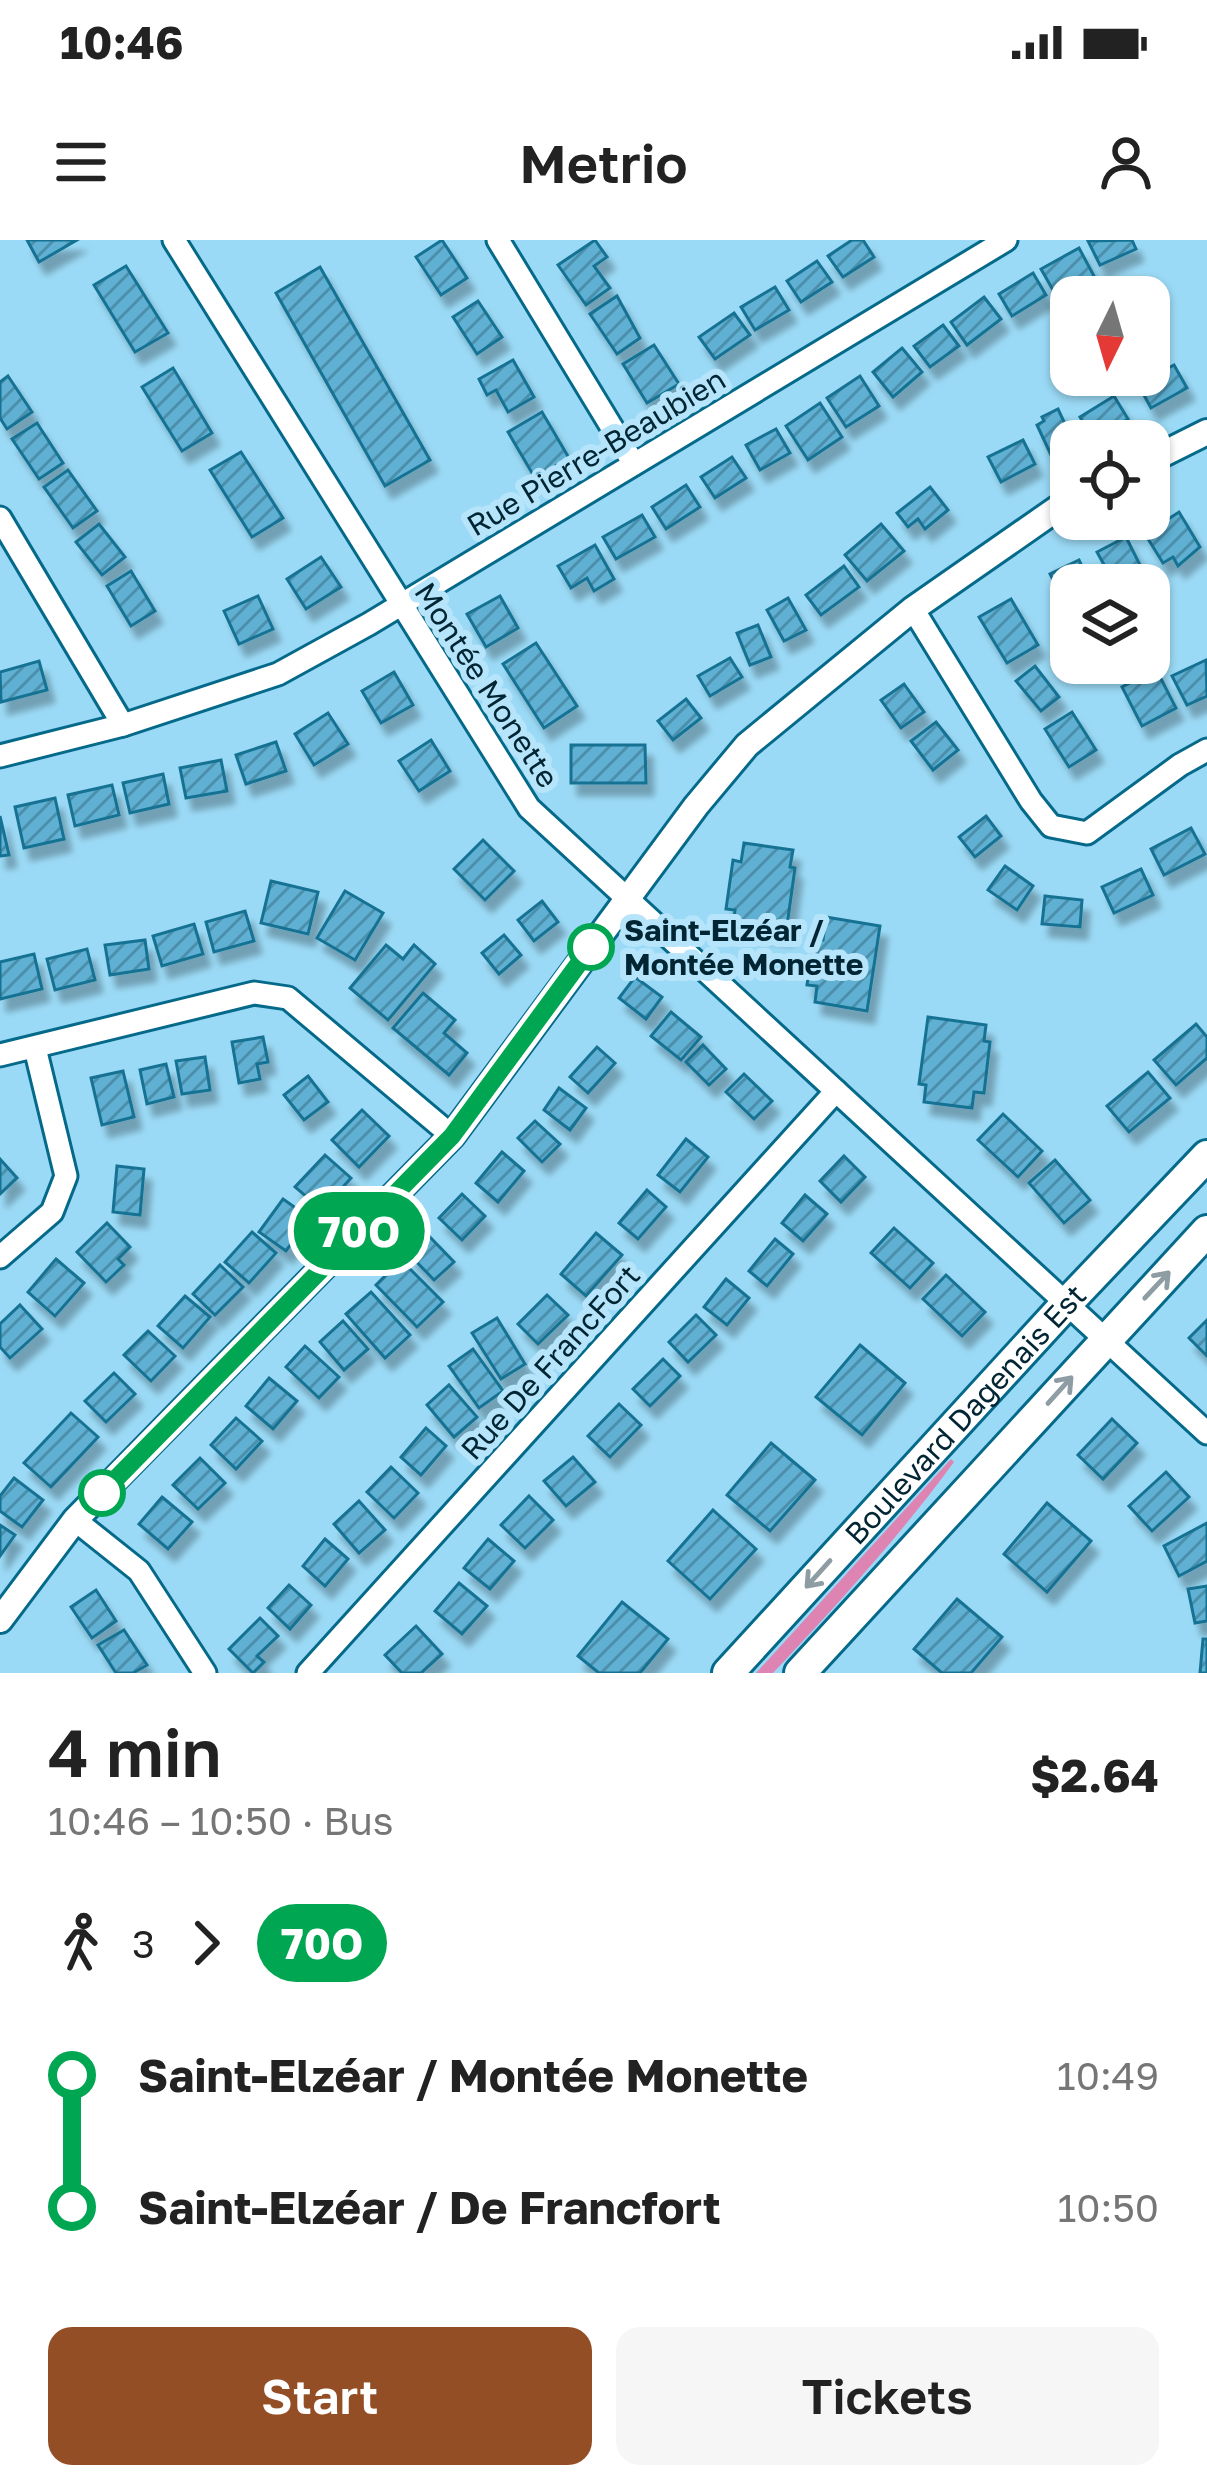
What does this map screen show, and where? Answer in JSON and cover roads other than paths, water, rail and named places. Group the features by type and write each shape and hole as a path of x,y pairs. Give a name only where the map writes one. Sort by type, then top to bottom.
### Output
{"main road":[{"name":"Boulevard Dagenais Est","path":"728,1673 1207,1156"},
{"name":"Boulevard Dagenais Est","path":"800,1673 1207,1231"}],"street":[{"name":"Montée Monette","path":"174,240 522,799 1207,1433"},
{"name":"Rue Pierre-Beaubien","path":"0,756 123,725 278,674 1006,240"},
{"path":"507,243 634,464"},
{"path":"1170,450 1207,432"},
{"path":"0,1620 75,1520 452,1136 747,745 913,609 1050,514"},
{"path":"0,518 123,725"},
{"path":"913,609 1051,826 1087,833 1180,764 1207,750"},
{"path":"0,1055 254,993 287,998 452,1136"},
{"path":"0,1257 52,1212 66,1176 35,1048"},
{"name":"Rue De FrancFort","path":"308,1673 836,1091"},
{"path":"75,1520 139,1571 205,1673"}],"place":[{"name":"Saint-Elzéar / Montée Monette","path":"591,947"}]}
